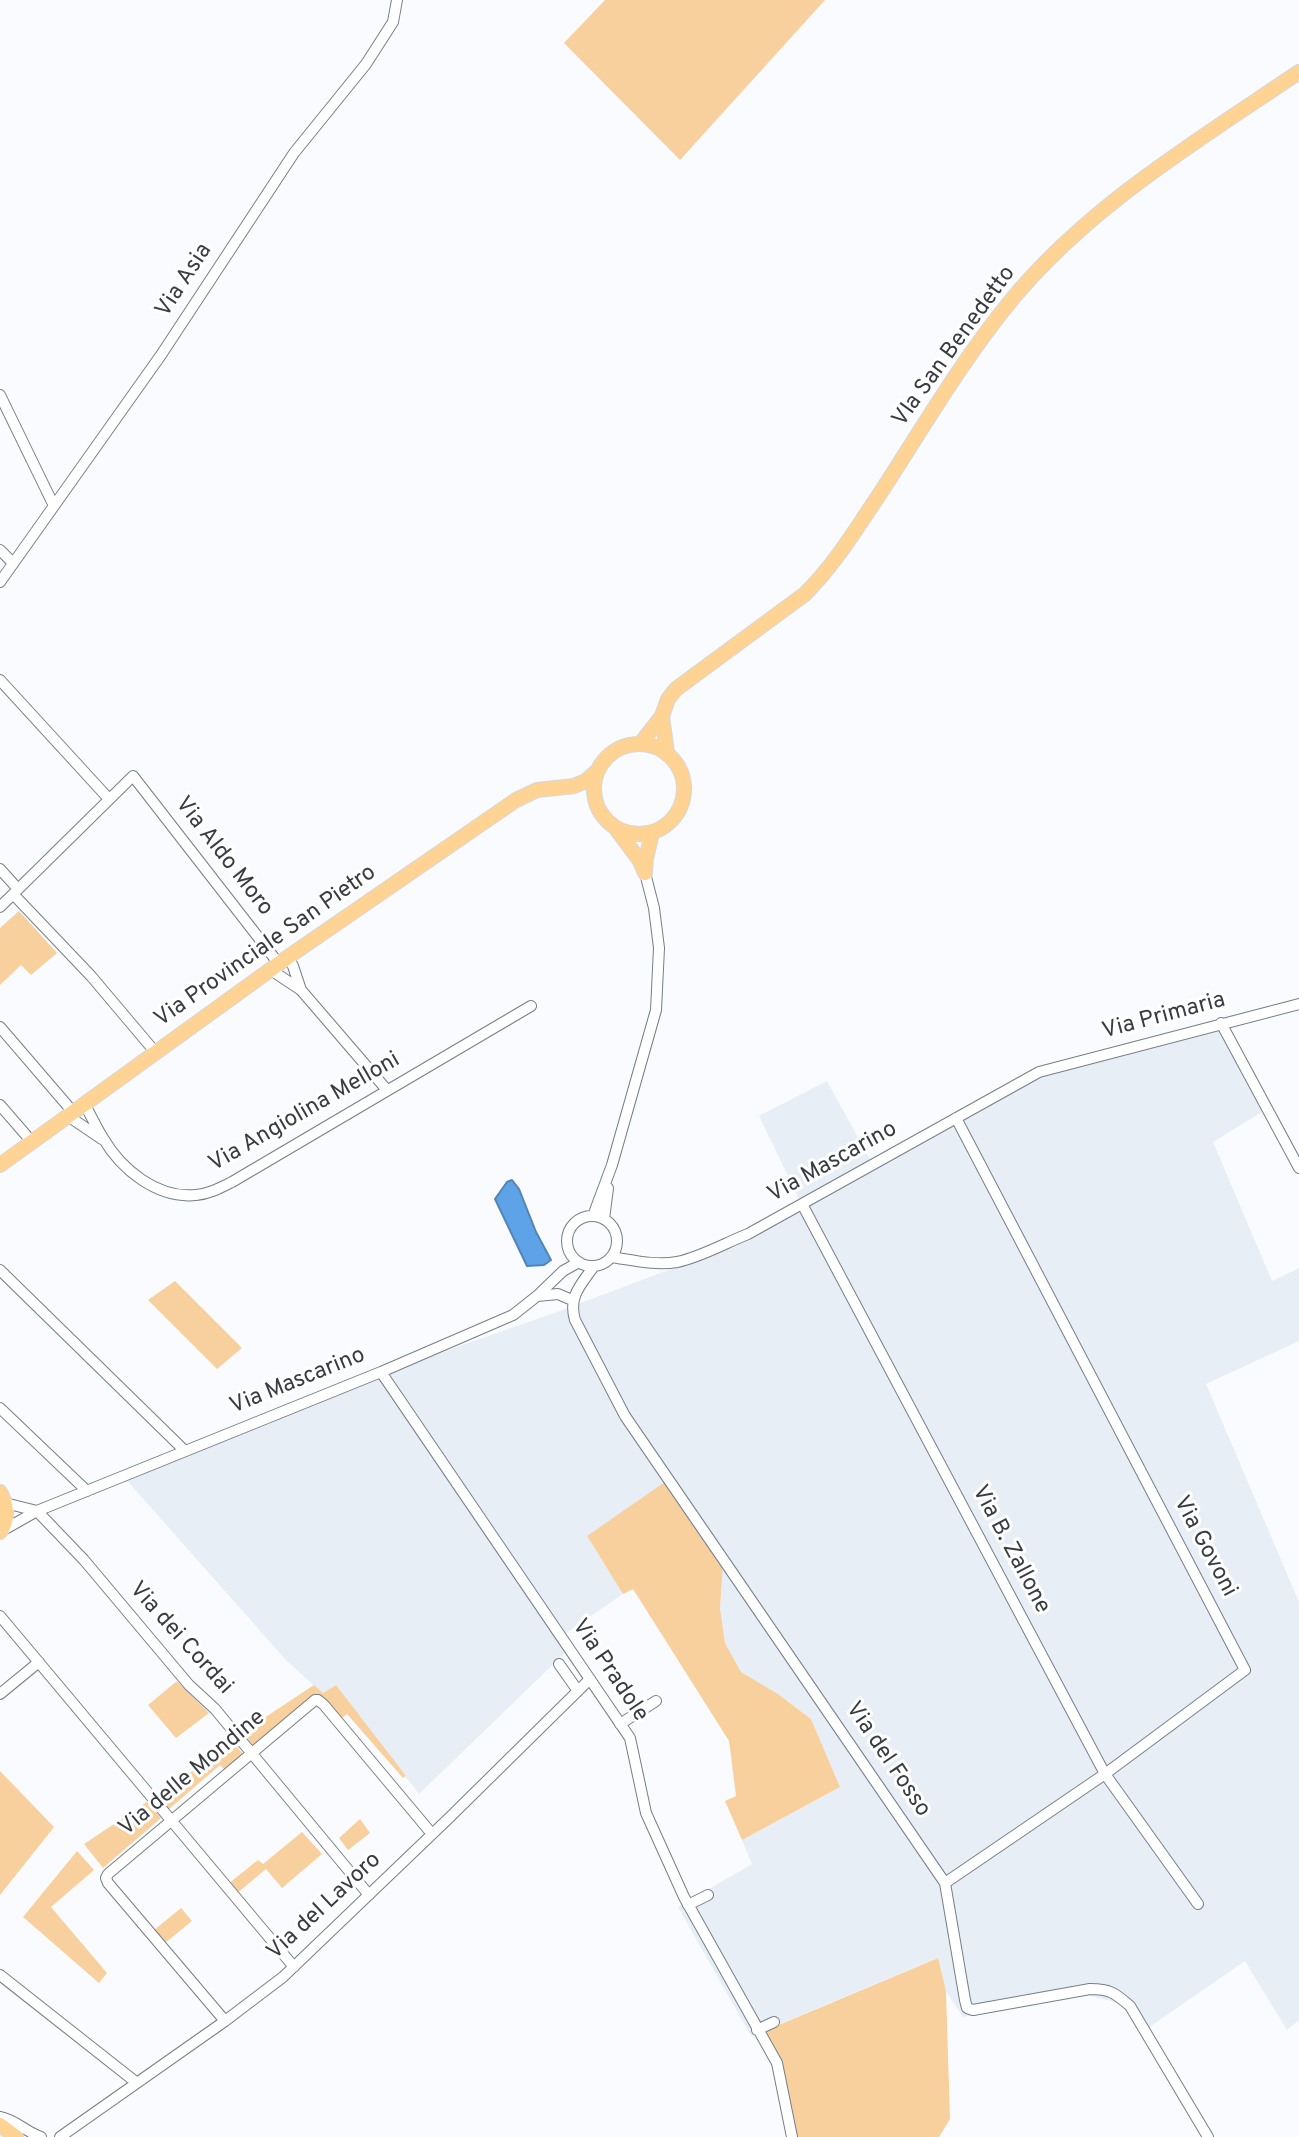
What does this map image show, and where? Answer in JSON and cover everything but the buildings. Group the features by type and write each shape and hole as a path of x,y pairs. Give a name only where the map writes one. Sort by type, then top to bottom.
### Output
{"main road":[{"name":"VIa San Benedetto","path":"662,716 668,699 676,689 805,594 824,576 975,348 1028,281 1088,223 1154,171 1299,72"},
{"path":"641,743 662,716"},
{"path":"662,716 667,752"},
{"path":"566,788 586,781 612,752 622,746 650,744 667,752 676,761 685,787 684,799 676,817 668,825 652,833 630,834 615,828"},
{"path":"598,770 594,789 600,813 640,861 645,873"},
{"path":"566,788 596,803"},
{"name":"Via Provinciale San Pietro","path":"0,1165 280,964 516,800 537,790 566,788"},
{"path":"645,873 652,833"},
{"path":"0,1532 5,1523 3,1497"},
{"path":"0,2125 16,2137"}],"street":[{"name":"Via Asia","path":"0,582 161,355 294,153 366,64 393,22 397,0"},
{"path":"0,395 54,506"},
{"path":"0,550 13,564"},
{"path":"0,680 109,799 0,907"},
{"name":"Via Aldo Moro","path":"109,799 133,776 280,964"},
{"path":"0,869 15,892 156,1053"},
{"path":"598,1218 656,1010 659,948 654,908 645,873"},
{"path":"280,964 293,966 300,990"},
{"path":"280,964 387,1090"},
{"name":"Via Primaria","path":"1039,1072 1299,1004"},
{"name":"Via Angiolina Melloni","path":"75,1111 137,1177 150,1185 181,1196 198,1195 232,1182 531,1006"},
{"path":"1221,1023 1299,1167"},
{"path":"0,1027 75,1111"},
{"name":"Via Mascarino","path":"611,1257 676,1262 748,1234 1039,1072"},
{"path":"0,1105 32,1142"},
{"name":"Via Angiolina Melloni","path":"75,1111 104,1141"},
{"name":"Via Govoni","path":"945,1883 1105,1774 1244,1670 956,1118"},
{"name":"Via B. Zallone","path":"802,1204 1105,1774 1198,1904"},
{"path":"537,1296 558,1294 572,1300 584,1281 581,1262 567,1239 579,1220 598,1218 614,1231 616,1246 611,1257 604,1263 581,1262"},
{"path":"616,1246 638,1261"},
{"name":"Via Mascarino","path":"0,1532 37,1511 382,1372 513,1315 563,1271 581,1262"},
{"path":"0,1270 185,1451"},
{"name":"Via del Fosso","path":"572,1300 575,1320 625,1416 945,1883 967,2008 973,2010 1090,1989 1116,1993 1130,2006 1208,2137"},
{"name":"Via Pradole","path":"382,1372 629,1738 646,1813 688,1905 777,2063 792,2137"},
{"path":"0,1408 87,1491"},
{"path":"3,1497 37,1511"},
{"name":"Via dei Cordai","path":"37,1511 84,1560 189,1685 215,1709 369,1895"},
{"path":"0,1616 293,1967"},
{"path":"0,1694 39,1662"},
{"path":"559,1664 578,1691"},
{"name":"Via del Lavoro","path":"60,2137 225,2021 293,1967 590,1679"},
{"name":"Via delle Mondine","path":"225,2021 108,1883 108,1874 311,1703 318,1700 432,1834"},
{"path":"620,1724 656,1701"},
{"path":"688,1905 708,1895"},
{"path":"0,1975 137,2083"},
{"path":"757,2029 774,2022"},
{"path":"0,2117 41,2137"}],"shaded area":[{"path":"605,0 825,0 680,160 564,43"},
{"path":"19,911 57,953 31,975 21,965 0,985 0,928"},
{"path":"1222,1018 1270,1107 1213,1142 1272,1281 1299,1268 1299,1341 1206,1384 1299,1602 1299,2020 1287,2030 1245,1961 1148,2028 1124,2004 1082,1994 963,2017 946,1991 937,1958 751,2036 678,1907 752,1864 742,1840 840,1787 811,1719 778,1694 741,1672 725,1643 720,1608 723,1564 587,1536 623,1594 563,1635 568,1650 419,1794 336,1686 322,1693 285,1659 123,1476 403,1366 703,1257 801,1203 759,1116 827,1081 874,1167 1046,1071 1125,1050"},
{"path":"175,1281 242,1348 217,1369 148,1300"},
{"path":"665,1482 723,1564 720,1608 725,1643 741,1672 778,1694 811,1719 840,1787 742,1840 725,1801 736,1796 729,1741 633,1589 623,1594 587,1536"},
{"path":"177,1681 209,1713 176,1738 148,1705"},
{"path":"314,1685 323,1693 336,1685 406,1776 403,1778 347,1714 342,1718 321,1698 253,1746 243,1732"},
{"path":"232,1741 244,1755 226,1771 220,1765 168,1810 158,1797"},
{"path":"0,1771 54,1827 0,1895"},
{"path":"147,1802 161,1818 103,1868 84,1844"},
{"path":"360,1819 370,1833 348,1850 339,1838"},
{"path":"302,1832 322,1854 282,1888 266,1869 236,1894 228,1884 258,1860 263,1864"},
{"path":"77,1851 94,1870 51,1907 107,1973 99,1983 23,1917"},
{"path":"181,1908 192,1921 165,1943 153,1931"},
{"path":"938,1958 946,1991 950,2119 939,2137 797,2137 762,2032"}],"water":[{"path":"512,1180 519,1189 536,1232 551,1260 544,1265 527,1266 495,1199 507,1182"}]}
